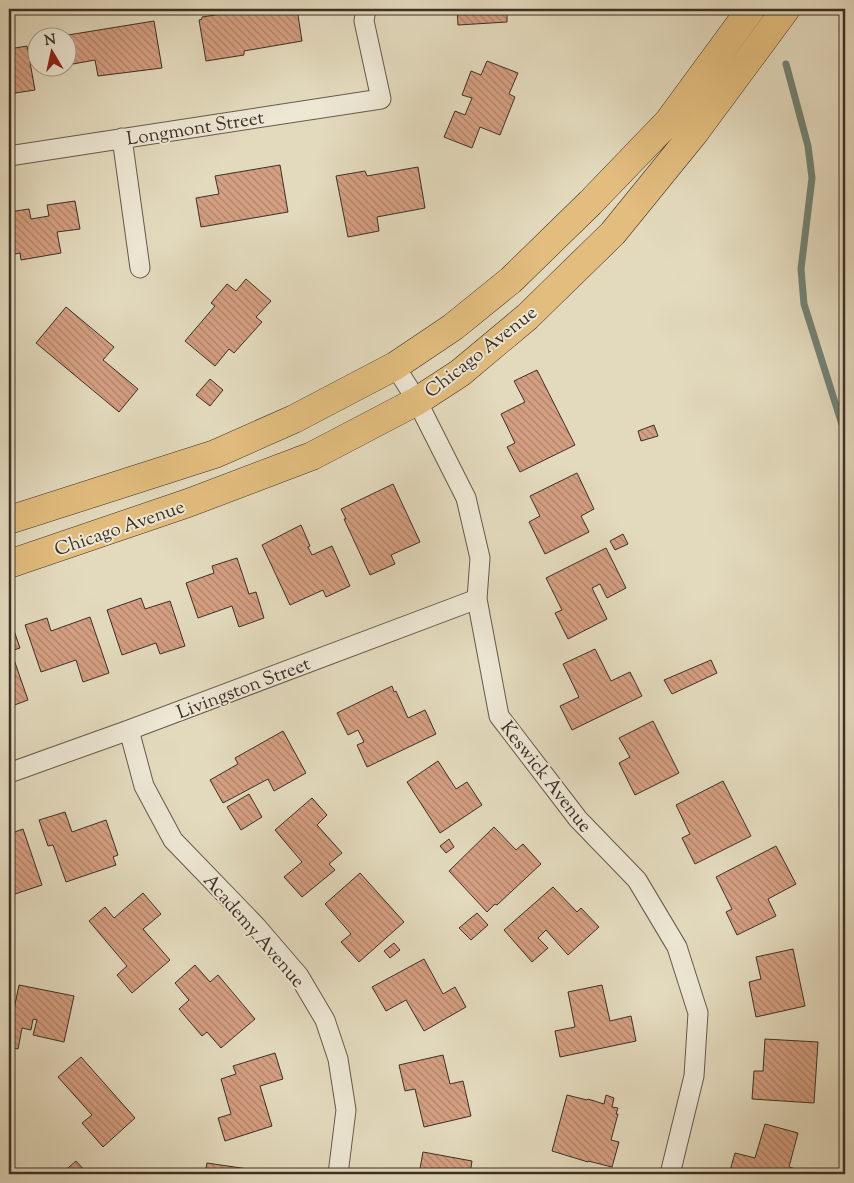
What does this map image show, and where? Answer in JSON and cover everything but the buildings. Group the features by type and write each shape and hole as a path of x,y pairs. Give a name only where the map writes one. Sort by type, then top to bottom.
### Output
{"main road":[{"name":"Chicago Avenue","path":"9,520 215,454 294,419 395,366 453,327 502,287 590,203 668,122 751,9"},
{"name":"Chicago Avenue","path":"9,564 188,503 312,456 417,401 460,373 527,317 613,233 695,132 786,9"}],"street":[{"name":"Longmont Street","path":"9,156 381,98 364,21 366,9"},
{"path":"122,138 140,268"},
{"name":"Keswick Avenue","path":"395,366 417,401 466,498 480,558 477,599 499,716 578,819 636,880 677,947 698,1014 694,1076 670,1174"},
{"name":"Livingston Street","path":"9,773 129,730 477,599"},
{"name":"Academy Avenue","path":"129,730 144,786 173,840 256,926 300,976 325,1020 338,1059 346,1110 338,1174"}],"waterway":[{"path":"786,64 808,146 812,178 801,269 804,304 845,434"}]}
